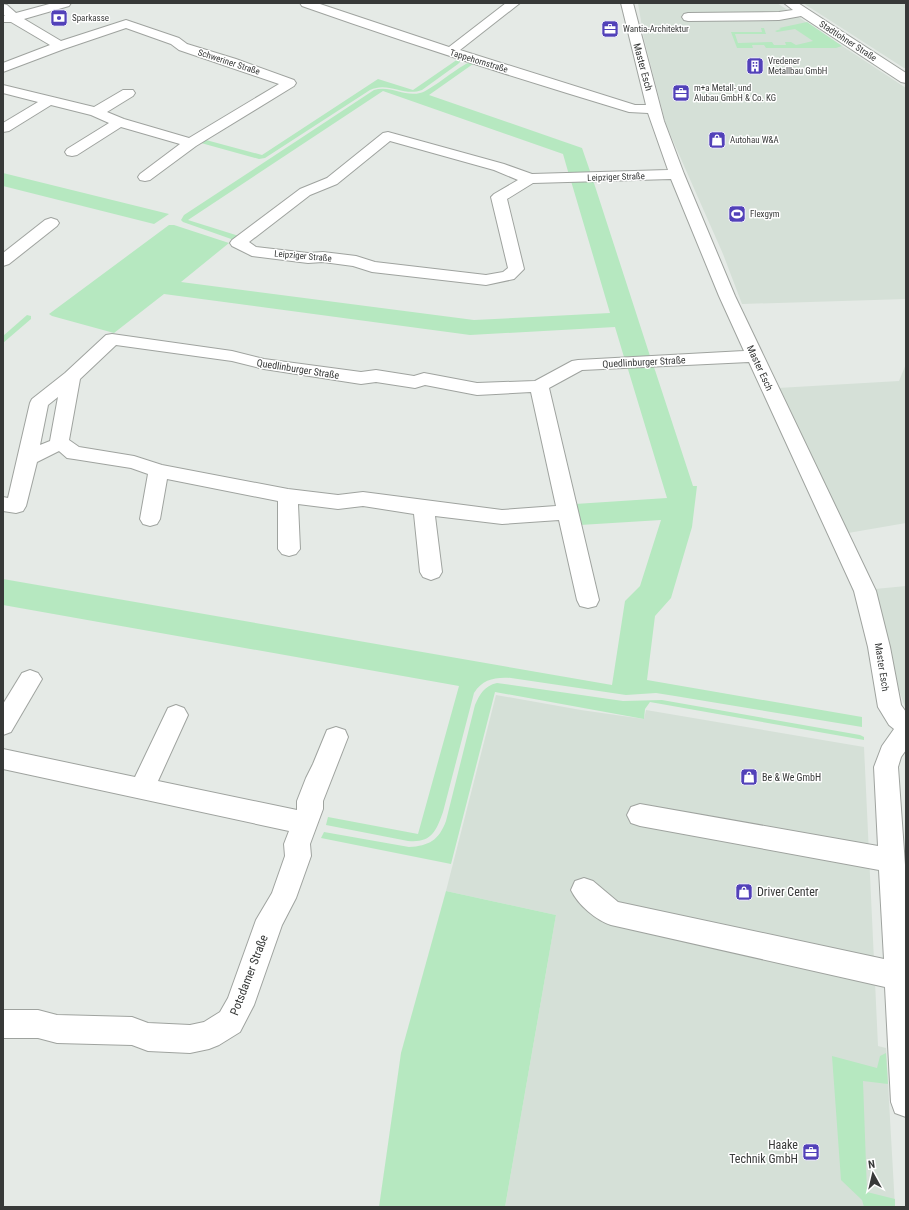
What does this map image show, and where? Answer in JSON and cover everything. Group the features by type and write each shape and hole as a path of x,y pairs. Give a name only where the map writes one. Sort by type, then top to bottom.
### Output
{"street":[{"path":"8,19 65,3"},
{"name":"Tappehornstraße","path":"306,3 450,52 604,100 634,109 654,109"},
{"path":"450,52 514,3"},
{"name":"Master Esch","path":"627,3 654,109 677,174 727,296 754,356 865,591 879,647 890,707 897,718 906,725"},
{"name":"Stadtlohner Straße","path":"790,3 906,79"},
{"path":"3,8 8,19 60,46"},
{"path":"688,17 808,15"},
{"path":"763,26 774,26 808,15"},
{"name":"Schweriner Straße","path":"3,68 60,46 126,24 175,41 183,47 290,83 191,143 145,177"},
{"path":"3,89 96,112 119,122 191,143"},
{"path":"96,112 128,93"},
{"path":"4,128 50,100"},
{"path":"72,152 119,122"},
{"name":"Leipziger Straße","path":"530,179 499,197 516,270 508,276 486,280 372,267 356,261 323,257 308,258 252,251 238,243 305,192 332,181 388,136 499,167 530,179 677,174"},
{"path":"3,261 51,222"},
{"name":"Quedlinburger Straße","path":"3,504 16,506 28,458 39,403 71,377 112,339 232,356 264,364 361,378 376,376 415,382 424,380 477,389 539,386 578,365 754,356"},
{"path":"71,377 59,442 74,453 134,462 158,471 288,496 338,502 363,499 502,517 568,512"},
{"path":"539,386 588,600"},
{"path":"28,458 61,443"},
{"path":"150,519 158,471"},
{"path":"288,496 289,549"},
{"path":"424,508 431,572"},
{"path":"3,725 30,679"},
{"path":"142,788 176,715"},
{"path":"906,733 897,742 888,756 886,767 890,860 906,1102"},
{"name":"Potsdamer Straße","path":"3,1024 38,1024 57,1029 132,1031 148,1037 190,1039 209,1036 230,1022 240,1005 270,920 283,898 298,856 297,844 318,778 324,769 336,737"},
{"path":"3,759 304,823"},
{"path":"640,815 890,860"},
{"path":"584,890 611,913 898,976"}],"shaded area":[{"path":"638,3 777,3 906,88 906,299 742,304 723,254 666,125 644,39"},
{"path":"803,3 906,3 906,68 904,68"},
{"path":"906,364 906,523 848,533 778,388 899,381"},
{"path":"906,586 906,710 899,690 875,589"},
{"path":"496,695 581,710 644,719 646,710 864,747 878,1046 886,1048 895,1207 505,1207 556,915 446,891"}],"green space":[{"path":"807,22 842,46 836,48 766,48 764,45 752,45 753,48 737,48 731,32 762,32 761,28 764,28 766,34 735,34 738,43 772,42 774,45 786,45 785,42 791,42 796,45 813,41 795,29 775,31 781,29 779,28"},
{"path":"458,59 460,62 458,64 422,90 409,92 383,87 370,90 265,158 259,159 201,143 206,140 262,155 378,79 413,90"},
{"path":"468,63 473,64 429,95 582,148 591,174 569,175 563,154 383,91 188,220 239,236 234,240 181,220 184,215 374,90 386,89 408,94 420,93"},
{"path":"3,173 169,214 154,224 3,186"},
{"path":"593,180 650,356 624,357 615,327 470,335 164,294 114,333 49,314 169,225 174,225 229,243 181,282 474,320 610,313 571,181"},
{"path":"27,315 31,316 31,319 3,343 3,336"},
{"path":"653,364 693,486 697,486 692,527 671,598 655,616 647,680 862,717 862,727 656,693 626,695 511,678 490,680 481,685 474,693 443,812 438,825 432,835 427,838 416,841 408,841 326,825 328,817 418,834 459,686 3,605 3,579 612,685 625,601 640,586 661,520 580,525 575,504 667,498 627,366"},
{"path":"497,683 623,701 662,700 860,735 864,737 864,740 650,702 645,709 644,719 495,692 451,864 321,838 324,832 409,847 422,845 432,841 440,833 446,821 475,705 486,688"},
{"path":"446,891 556,915 505,1207 379,1207 401,1053"},
{"path":"886,1053 888,1084 863,1081 867,1192 895,1199 895,1207 864,1207 862,1200 841,1180 832,1056 877,1068 880,1056"}],"place":[{"name":"Sparkasse","path":"59,18"},
{"name":"Wantia-Architektur","path":"610,29"},
{"name":"Vredener Metallbau GmbH","path":"755,66"},
{"name":"m+a Metall- und Alubau GmbH & Co. KG","path":"681,93"},
{"name":"Autohau W&A","path":"717,140"},
{"name":"Flexgym","path":"737,214"},
{"name":"Be & We GmbH","path":"749,777"},
{"name":"Driver Center","path":"744,892"},
{"name":"Haake Technik GmbH","path":"811,1152"}]}
